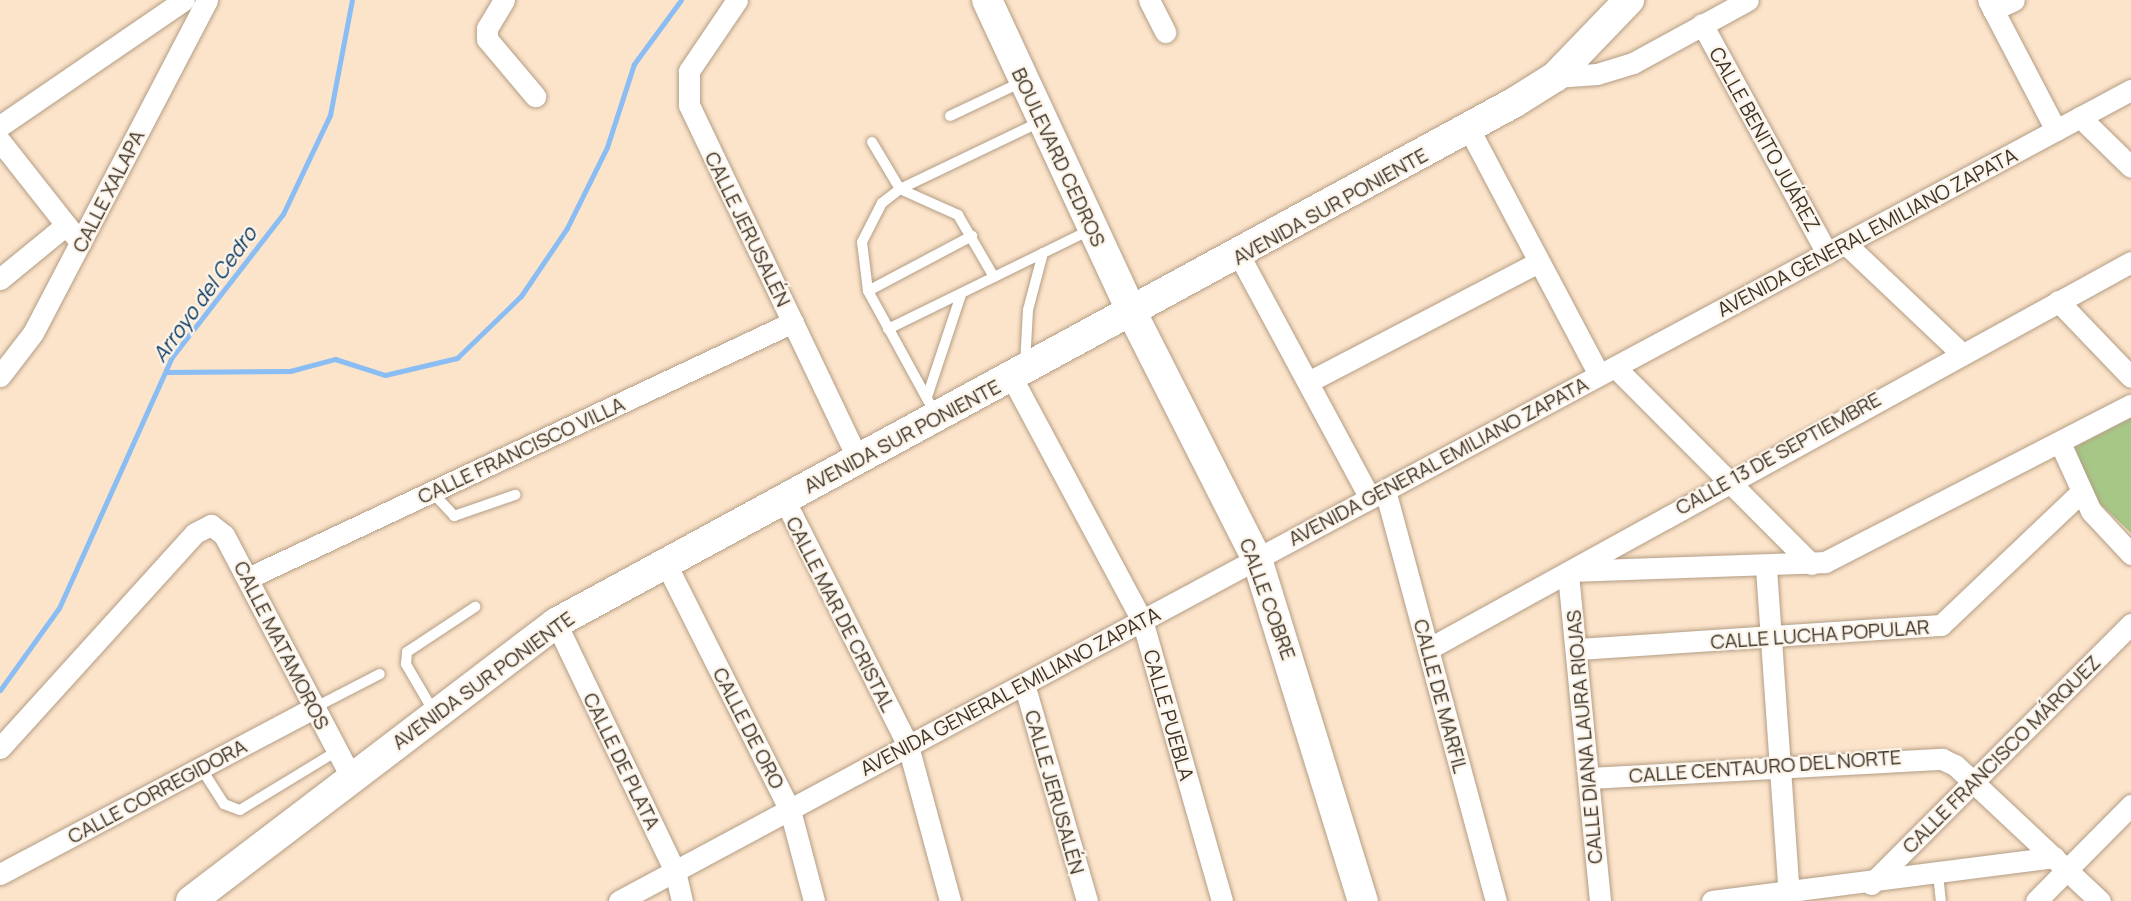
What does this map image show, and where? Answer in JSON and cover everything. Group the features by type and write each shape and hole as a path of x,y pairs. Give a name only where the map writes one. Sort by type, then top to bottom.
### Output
{"main road":[{"name":"BOULEVARD CEDROS","path":"987,0 1132,314"},
{"name":"AVENIDA SUR PONIENTE","path":"192,901 225,891 351,777 556,623 665,562 859,461 932,408 1018,375 1469,129 1555,77 1629,0"},
{"name":"CALLE COBRE","path":"1132,314 1257,559 1363,901"}],"street":[{"path":"0,126 184,0"},
{"name":"CALLE XALAPA","path":"0,376 33,333 207,0"},
{"path":"504,0 487,28 487,39 535,96"},
{"name":"CALLE JERUSALÉN","path":"737,0 689,71 689,105 859,461"},
{"path":"1149,0 1165,32"},
{"path":"1555,77 1613,70 1713,13 1748,0"},
{"path":"2013,0 1991,5 2056,130"},
{"name":"CALLE BENITO JUÁREZ","path":"1713,13 1836,248 1960,352"},
{"name":"AVENIDA GENERAL EMILIANO ZAPATA","path":"619,901 2131,90"},
{"path":"2080,117 2131,167"},
{"path":"1469,129 1539,262 1607,371 1729,479 1811,564"},
{"path":"0,141 81,243"},
{"path":"0,279 66,225"},
{"name":"CALLE DE MARFIL","path":"1239,255 1308,382 1377,494 1428,649 1496,901"},
{"path":"1308,382 1539,262"},
{"name":"CALLE 13 DE SEPTIEMBRE","path":"1428,649 1570,573 1729,479 1960,352 2131,262"},
{"path":"2058,301 2131,377"},
{"name":"CALLE FRANCISCO VILLA","path":"248,578 793,322"},
{"name":"CALLE PUEBLA","path":"1018,375 1142,620 1222,901"},
{"path":"1570,573 1766,568 1811,564 1839,557 2131,405"},
{"path":"2060,443 2080,492 2131,554"},
{"name":"CALLE LUCHA POPULAR","path":"1578,649 1769,639 1941,625 2080,492"},
{"name":"CALLE MAR DE CRISTAL","path":"784,499 908,746 950,901"},
{"name":"CALLE MATAMOROS","path":"0,748 203,526 225,535 351,777"},
{"name":"CALLE DE ORO","path":"665,562 790,810 814,901"},
{"path":"1766,568 1777,766 1789,898"},
{"name":"CALLE DIANA LAURA RIOJAS","path":"1570,573 1600,901"},
{"name":"CALLE DE PLATA","path":"556,623 675,871 682,901"},
{"name":"CALLE FRANCISCO MÁRQUEZ","path":"1871,884 1975,783 2131,624"},
{"name":"CALLE JERUSALÉN","path":"1024,684 1087,901"},
{"name":"CALLE CORREGIDORA","path":"0,874 314,708"},
{"name":"CALLE CENTAURO DEL NORTE","path":"1589,778 1777,766 1942,759 1975,783"},
{"path":"1975,783 2100,901"},
{"path":"2036,901 2061,864 2131,805"},
{"path":"1712,901 1789,898 1938,874 2061,864"}],"lane":[{"path":"950,116 1024,81"},
{"path":"932,408 868,291 862,242 870,221 900,189 1043,121"},
{"path":"872,142 900,189 918,201 949,209 972,237 994,277"},
{"path":"888,329 1092,229"},
{"path":"868,291 972,237"},
{"path":"1018,375 1028,310 1042,253"},
{"path":"932,408 961,295"},
{"path":"432,492 454,516 515,495"},
{"path":"435,713 406,664 407,652 475,607"},
{"path":"314,708 380,674"},
{"path":"201,768 224,804 240,810 337,751"},
{"path":"1938,874 1941,901"}],"green space":[{"path":"2131,418 2131,533 2094,498 2075,447"}],"waterway":[{"name":"Arroyo del Cedro","path":"0,690 59,608 172,357 283,214 330,115 352,0"},
{"path":"166,372 290,371 335,359 385,375 457,358 521,296 567,228 607,147 634,64 681,0"}]}
